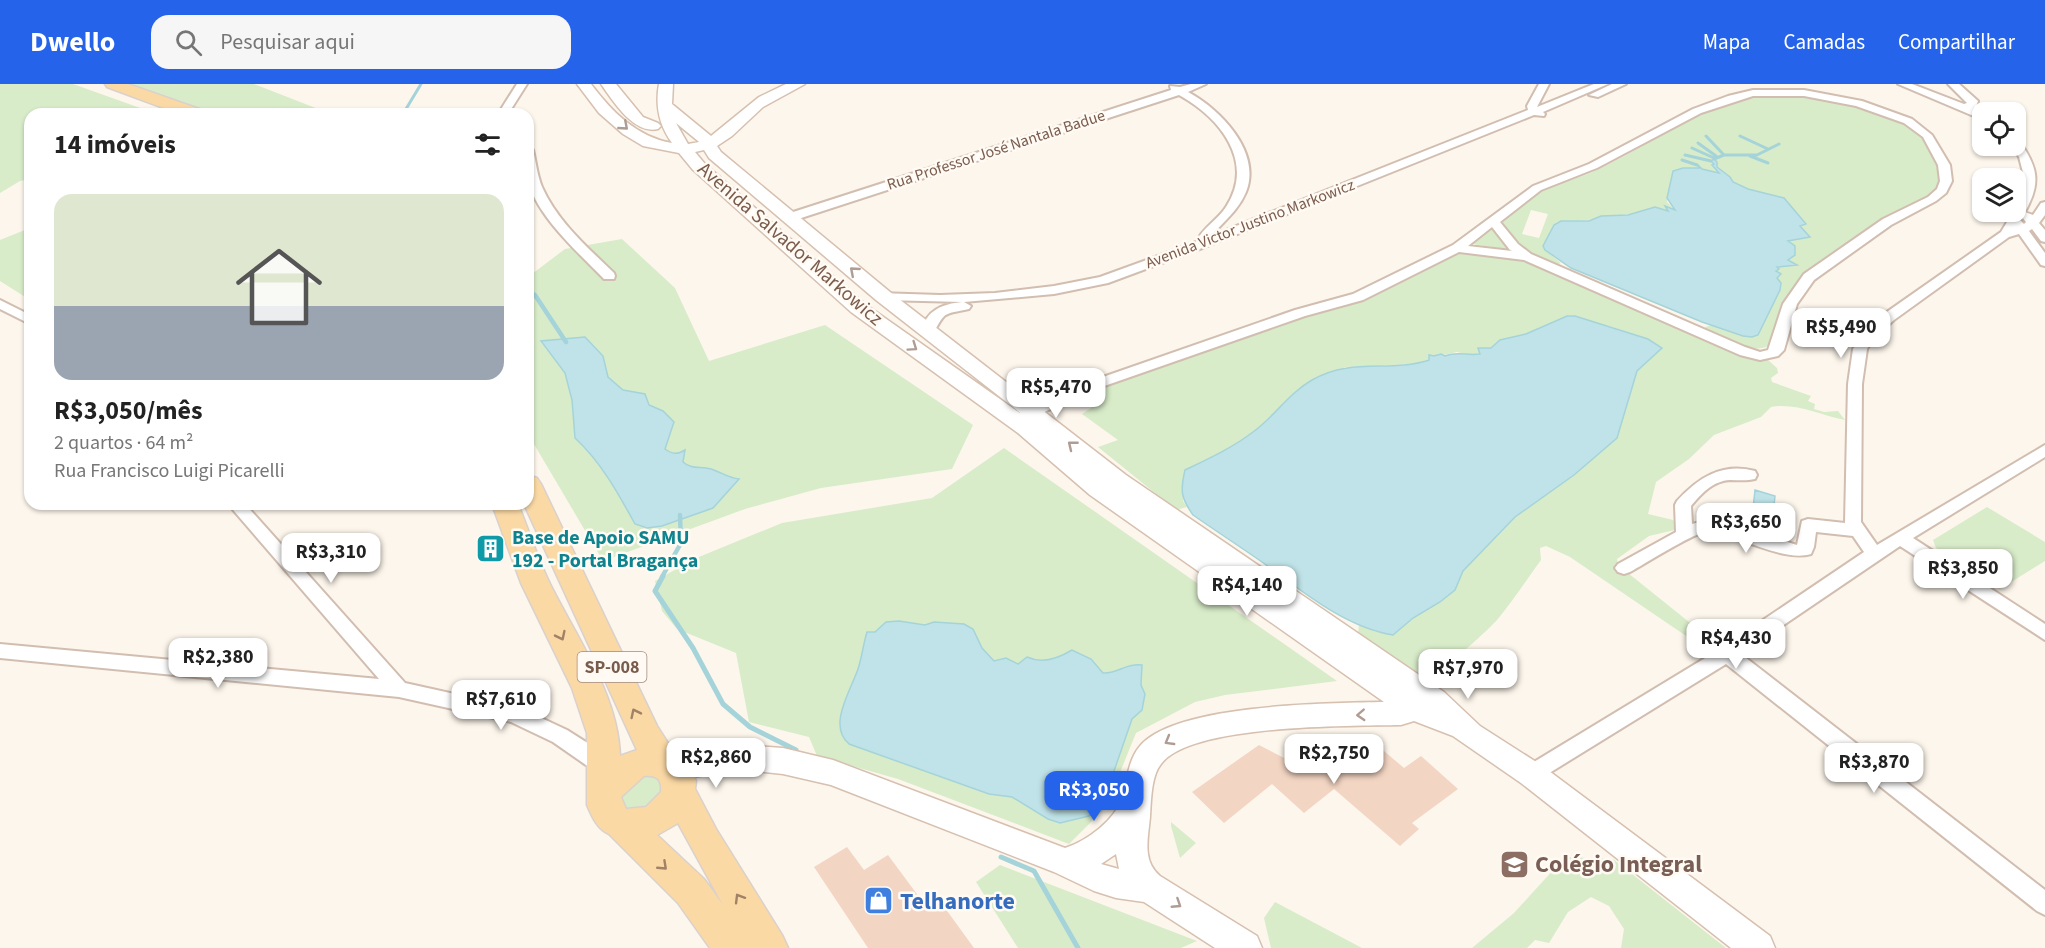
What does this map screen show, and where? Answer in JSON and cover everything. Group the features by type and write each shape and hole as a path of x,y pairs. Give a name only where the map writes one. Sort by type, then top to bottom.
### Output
{"main road":[{"path":"106,86 158,108"},
{"path":"106,86 177,108"},
{"name":"SP-008","path":"534,497 645,734 704,840 769,948"},
{"name":"SP-008","path":"508,510 535,583 588,688 603,733 610,795"},
{"path":"652,762 671,778 676,802 668,812 645,825 610,795 616,777 626,769 652,762"},
{"path":"610,795 691,891 732,948"}],"street":[{"path":"507,108 522,84"},
{"path":"584,84 597,102 628,131 649,142 684,149 709,132 798,84"},
{"path":"608,84 638,120 656,128 672,131 709,132 736,106 777,84"},
{"name":"Avenida Salvador Markowicz","path":"666,84 664,105 666,122 699,167 858,308 1024,416"},
{"name":"Rua Professor José Nantala Badue","path":"787,214 1175,86 1201,84"},
{"path":"1538,114 1533,103 1544,84"},
{"name":"Avenida Victor Justino Markowicz","path":"1538,114 1603,84"},
{"name":"Avenida Victor Justino Markowicz","path":"883,296 943,303 1011,303 1086,292 1141,277 1205,247 1538,114 1621,84"},
{"path":"1903,84 1925,88 1972,105"},
{"path":"1925,88 1945,87 1947,84"},
{"path":"1953,84 1972,107"},
{"path":"1175,86 1205,107 1230,132 1239,150 1244,175 1242,188 1231,209 1204,236 1205,247"},
{"path":"1024,416 1085,387 1300,313 1358,297 1457,248 1537,188 1593,166 1697,111 1732,98 1753,93 1804,93 1858,103 1884,111 1908,121 1927,135 1944,165 1946,180 1942,191 1932,199 1887,222 1809,277 1790,304 1777,350 1773,355 1768,356 1740,350 1527,257 1514,247 1494,222"},
{"name":"Avenida Salvador Markowicz","path":"664,105 709,132 723,162 928,331 1024,416 1098,489 1530,774 1758,948"},
{"path":"2026,143 2035,152"},
{"path":"2026,155 2031,160 2036,179 2036,189 2026,203"},
{"path":"534,176 537,189 546,204 573,239 609,276"},
{"path":"735,197 743,190 757,190"},
{"path":"2005,234 2024,230 2035,223 2045,206"},
{"path":"2026,219 2035,223 2045,238"},
{"path":"1874,554 1853,523 1855,384 1858,357 1864,342 1889,317 2005,234 2013,222"},
{"path":"2021,222 2045,262"},
{"path":"1457,248 1527,257"},
{"path":"928,331 930,321 943,303"},
{"path":"0,304 24,317"},
{"path":"1530,774 1727,654 1874,554 2042,455"},
{"path":"1684,535 1683,505 1696,489 1715,476 1749,475"},
{"path":"241,510 399,689"},
{"path":"1624,568 1699,527 1706,526 1797,551 1805,550 1808,525 1856,530"},
{"path":"1900,538 2045,633"},
{"path":"0,651 399,689 515,715 560,736 593,759 610,795"},
{"path":"1727,654 2045,904"},
{"path":"1245,948 1140,881 1132,866 1131,842 1136,803 1150,755 1167,741 1194,730 1246,722 1401,714 1427,705"},
{"path":"671,778 687,779 724,759 738,757 783,761 832,773 1065,862 1083,871 1131,886 1149,887"},
{"path":"1065,862 1110,842 1136,803"}],"green space":[{"path":"0,84 73,84 140,108 24,108 24,180 0,193"},
{"path":"126,84 254,84 316,108 191,108"},
{"path":"1778,94 1835,99 1906,122 1923,135 1934,156 1941,178 1937,188 1929,197 1878,221 1835,254 1813,267 1788,297 1768,346 1753,349 1725,342 1705,327 1712,325 1752,337 1777,278 1777,267 1796,265 1787,260 1792,257 1788,241 1809,237 1799,226 1806,223 1784,198 1748,189 1733,182 1714,164 1719,173 1702,169 1698,164 1699,168 1683,168 1673,171 1667,202 1675,210 1665,207 1669,211 1651,209 1590,220 1557,222 1543,246 1561,263 1557,265 1521,248 1507,234 1503,226 1503,217 1537,193 1597,170 1704,113 1750,98","holes":["1531,210 1548,214 1539,238 1522,234"]},
{"path":"1490,229 1495,230 1512,250 1471,244"},
{"path":"24,230 24,296 0,281 0,240"},
{"path":"622,239 675,288 709,361 825,325 973,425 952,469 821,488 745,509 603,561 534,444 534,272 565,249"},
{"path":"1470,251 1519,257 1754,358 1767,359 1777,368 1778,373 1771,378 1772,382 1811,396 1808,401 1815,404 1814,409 1824,412 1838,411 1845,420 1789,406 1771,407 1761,417 1714,435 1689,459 1656,482 1648,514 1673,520 1679,529 1649,536 1617,559 1618,565 1704,634 1707,642 1695,642 1570,557 1546,546 1540,548 1541,560 1497,620 1449,663 1428,676 1421,677 1358,633 1359,625 1393,635 1413,618 1440,602 1455,590 1463,571 1515,517 1574,475 1617,438 1637,371 1662,348 1633,334 1609,326 1561,318 1526,334 1500,340 1491,348 1478,348 1480,354 1470,355 1457,352 1416,364 1345,367 1286,402 1255,431 1225,450 1185,470 1183,501 1187,507 1176,510 1098,447 1118,440 1082,414 1094,406 1094,395 1089,389 1239,336 1359,299 1456,253"},
{"path":"1004,448 1337,681 1225,695 1195,702 1136,733 1106,807 1069,844 898,779 817,756 809,737 749,722 736,653 677,629 662,611 655,581 694,559 782,523 932,498"},
{"path":"1987,507 2045,542 2045,561 2000,589 1936,548 1933,540"},
{"path":"645,773 659,777 665,788 655,808 624,812 619,789"},
{"path":"1171,822 1196,843 1180,858 1171,826"},
{"path":"1565,857 1613,859 1726,948 1621,948 1624,929 1609,906 1591,897 1568,912 1549,943 1535,940 1527,948 1472,948 1514,913"},
{"path":"1000,865 1197,941 1181,948 1018,948 976,882"},
{"path":"1275,902 1362,948 1271,948 1264,918"}],"water":[{"path":"1714,159 1717,167 1733,182 1748,189 1784,198 1806,224 1800,226 1810,237 1788,241 1795,246 1795,255 1788,260 1797,265 1777,267 1779,269 1776,271 1781,274 1777,278 1781,283 1780,290 1758,335 1743,336 1702,322 1571,268 1545,250 1543,246 1554,225 1561,221 1589,221 1601,216 1628,215 1655,207 1668,211 1665,206 1675,210 1667,198 1673,171 1683,168 1699,168 1697,164 1702,169 1719,173 1712,165 1714,164 1711,161"},
{"path":"1567,316 1575,316 1648,339 1662,348 1637,371 1617,438 1574,475 1515,517 1463,571 1455,590 1413,618 1393,635 1357,624 1324,606 1193,515 1186,504 1182,489 1185,470 1245,438 1312,380 1342,369 1414,364 1429,360 1429,355 1480,354 1478,348 1491,348 1500,340 1526,334"},
{"path":"585,337 603,356 608,377 623,390 645,394 649,405 663,411 674,422 665,449 675,453 685,450 683,462 686,464 711,469 739,479 713,508 662,526 647,528 635,524 601,468 575,438 572,400 565,373 541,341"},
{"path":"1755,490 1775,496 1773,515 1753,509"},
{"path":"899,621 925,625 934,622 964,624 973,629 982,648 994,661 1006,658 1018,664 1027,657 1039,660 1050,659 1072,650 1091,659 1103,673 1142,665 1141,685 1145,694 1142,710 1132,719 1104,800 1098,809 1089,816 1060,823 1048,819 1012,797 989,794 849,744 840,728 840,718 858,669 867,632 875,632 886,622"}],"building":[{"name":"Base de Apoio SAMU 192 - Portal Bragança","path":"497,536 504,556 484,563 477,543"},
{"path":"1364,734 1404,768 1421,756 1458,789 1412,823 1419,829 1400,846 1334,789 1304,813 1272,784 1224,823 1192,792 1259,745 1292,762 1317,752 1334,758"},
{"name":"Telhanorte","path":"847,847 864,870 888,855 925,905 937,897 974,948 868,948 814,867"}],"waterway":[{"path":"407,108 421,84"},
{"path":"1706,136 1724,155"},
{"path":"1740,136 1768,149"},
{"path":"1698,143 1716,156"},
{"path":"1724,155 1757,155 1779,144"},
{"path":"1692,148 1714,158"},
{"path":"1685,155 1711,161"},
{"path":"1714,159 1724,155"},
{"path":"1750,156 1768,163"},
{"path":"1682,160 1697,165"},
{"path":"535,295 566,342"},
{"path":"662,577 681,543 680,515"},
{"path":"663,576 655,591 693,648 723,704 750,727 796,750"},
{"path":"1001,857 1034,871 1078,948"}],"place":[{"name":"Base de Apoio SAMU 192 - Portal Bragança","path":"491,549"},
{"name":"Colégio Integral","path":"1514,864"},
{"name":"Telhanorte","path":"879,901"}]}
